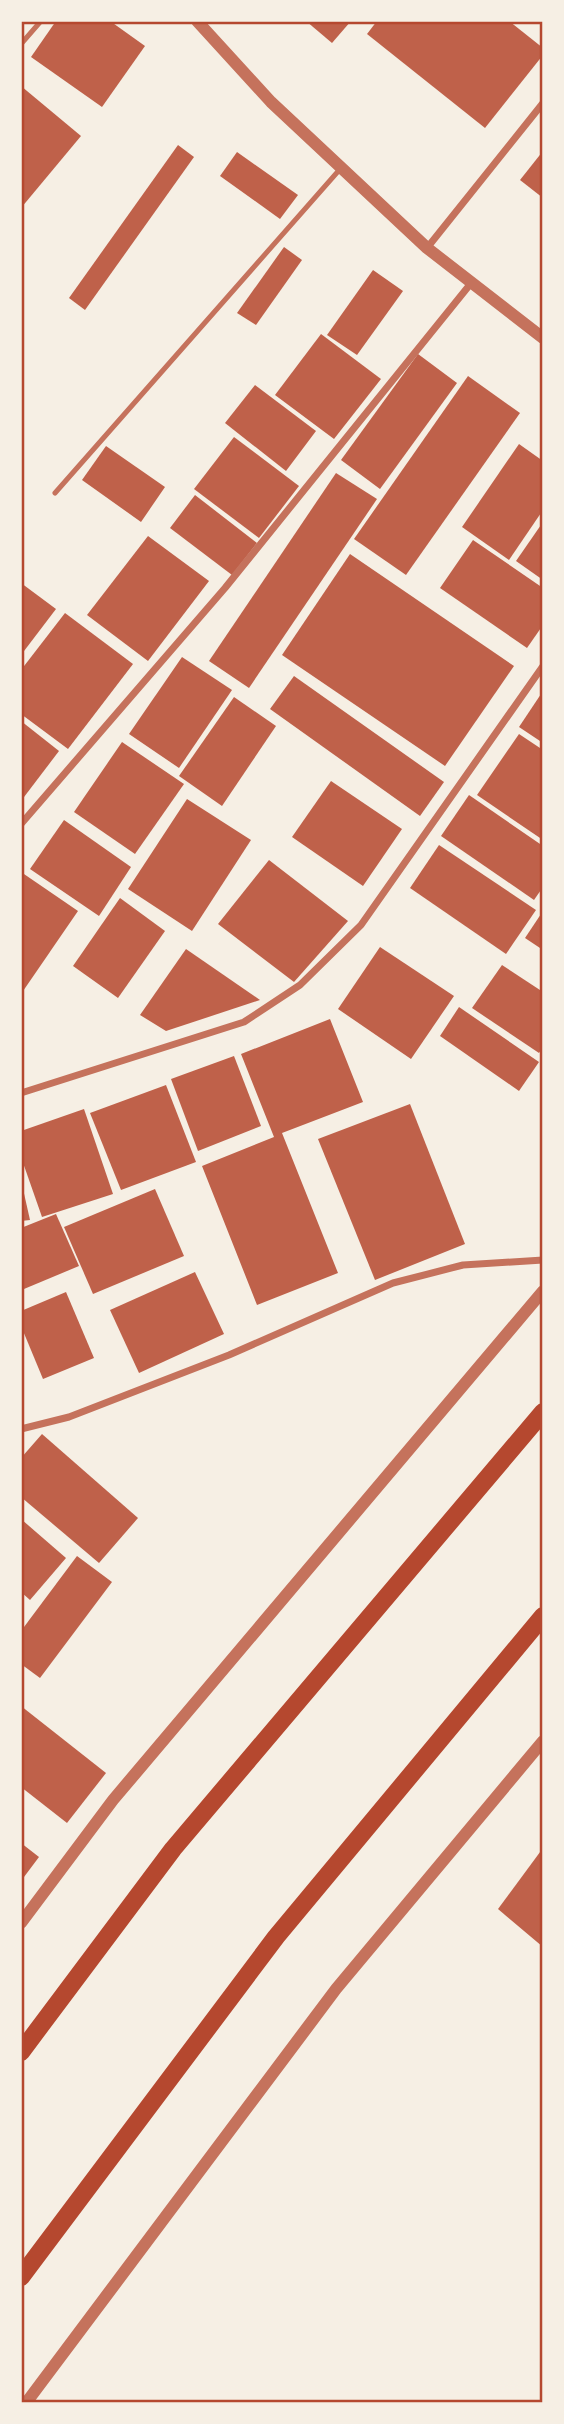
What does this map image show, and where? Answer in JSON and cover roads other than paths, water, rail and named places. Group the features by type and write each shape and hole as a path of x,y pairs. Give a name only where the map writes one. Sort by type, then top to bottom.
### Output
{"main road":[{"path":"21,2052 173,1849 543,1412"},
{"path":"21,2277 275,1937 543,1616"}],"street":[{"path":"197,21 271,102 427,248 543,338"},
{"path":"427,248 543,103"},
{"path":"21,824 225,588 472,281"},
{"path":"21,1093 244,1022 300,985 361,925 543,666"},
{"path":"21,1429 69,1417 229,1355 393,1283 463,1265 543,1260"},
{"path":"21,1923 113,1800 543,1291"},
{"path":"26,2403 336,1989 543,1741"}],"lane":[{"path":"21,44 41,21"},
{"path":"55,493 341,168"}]}
